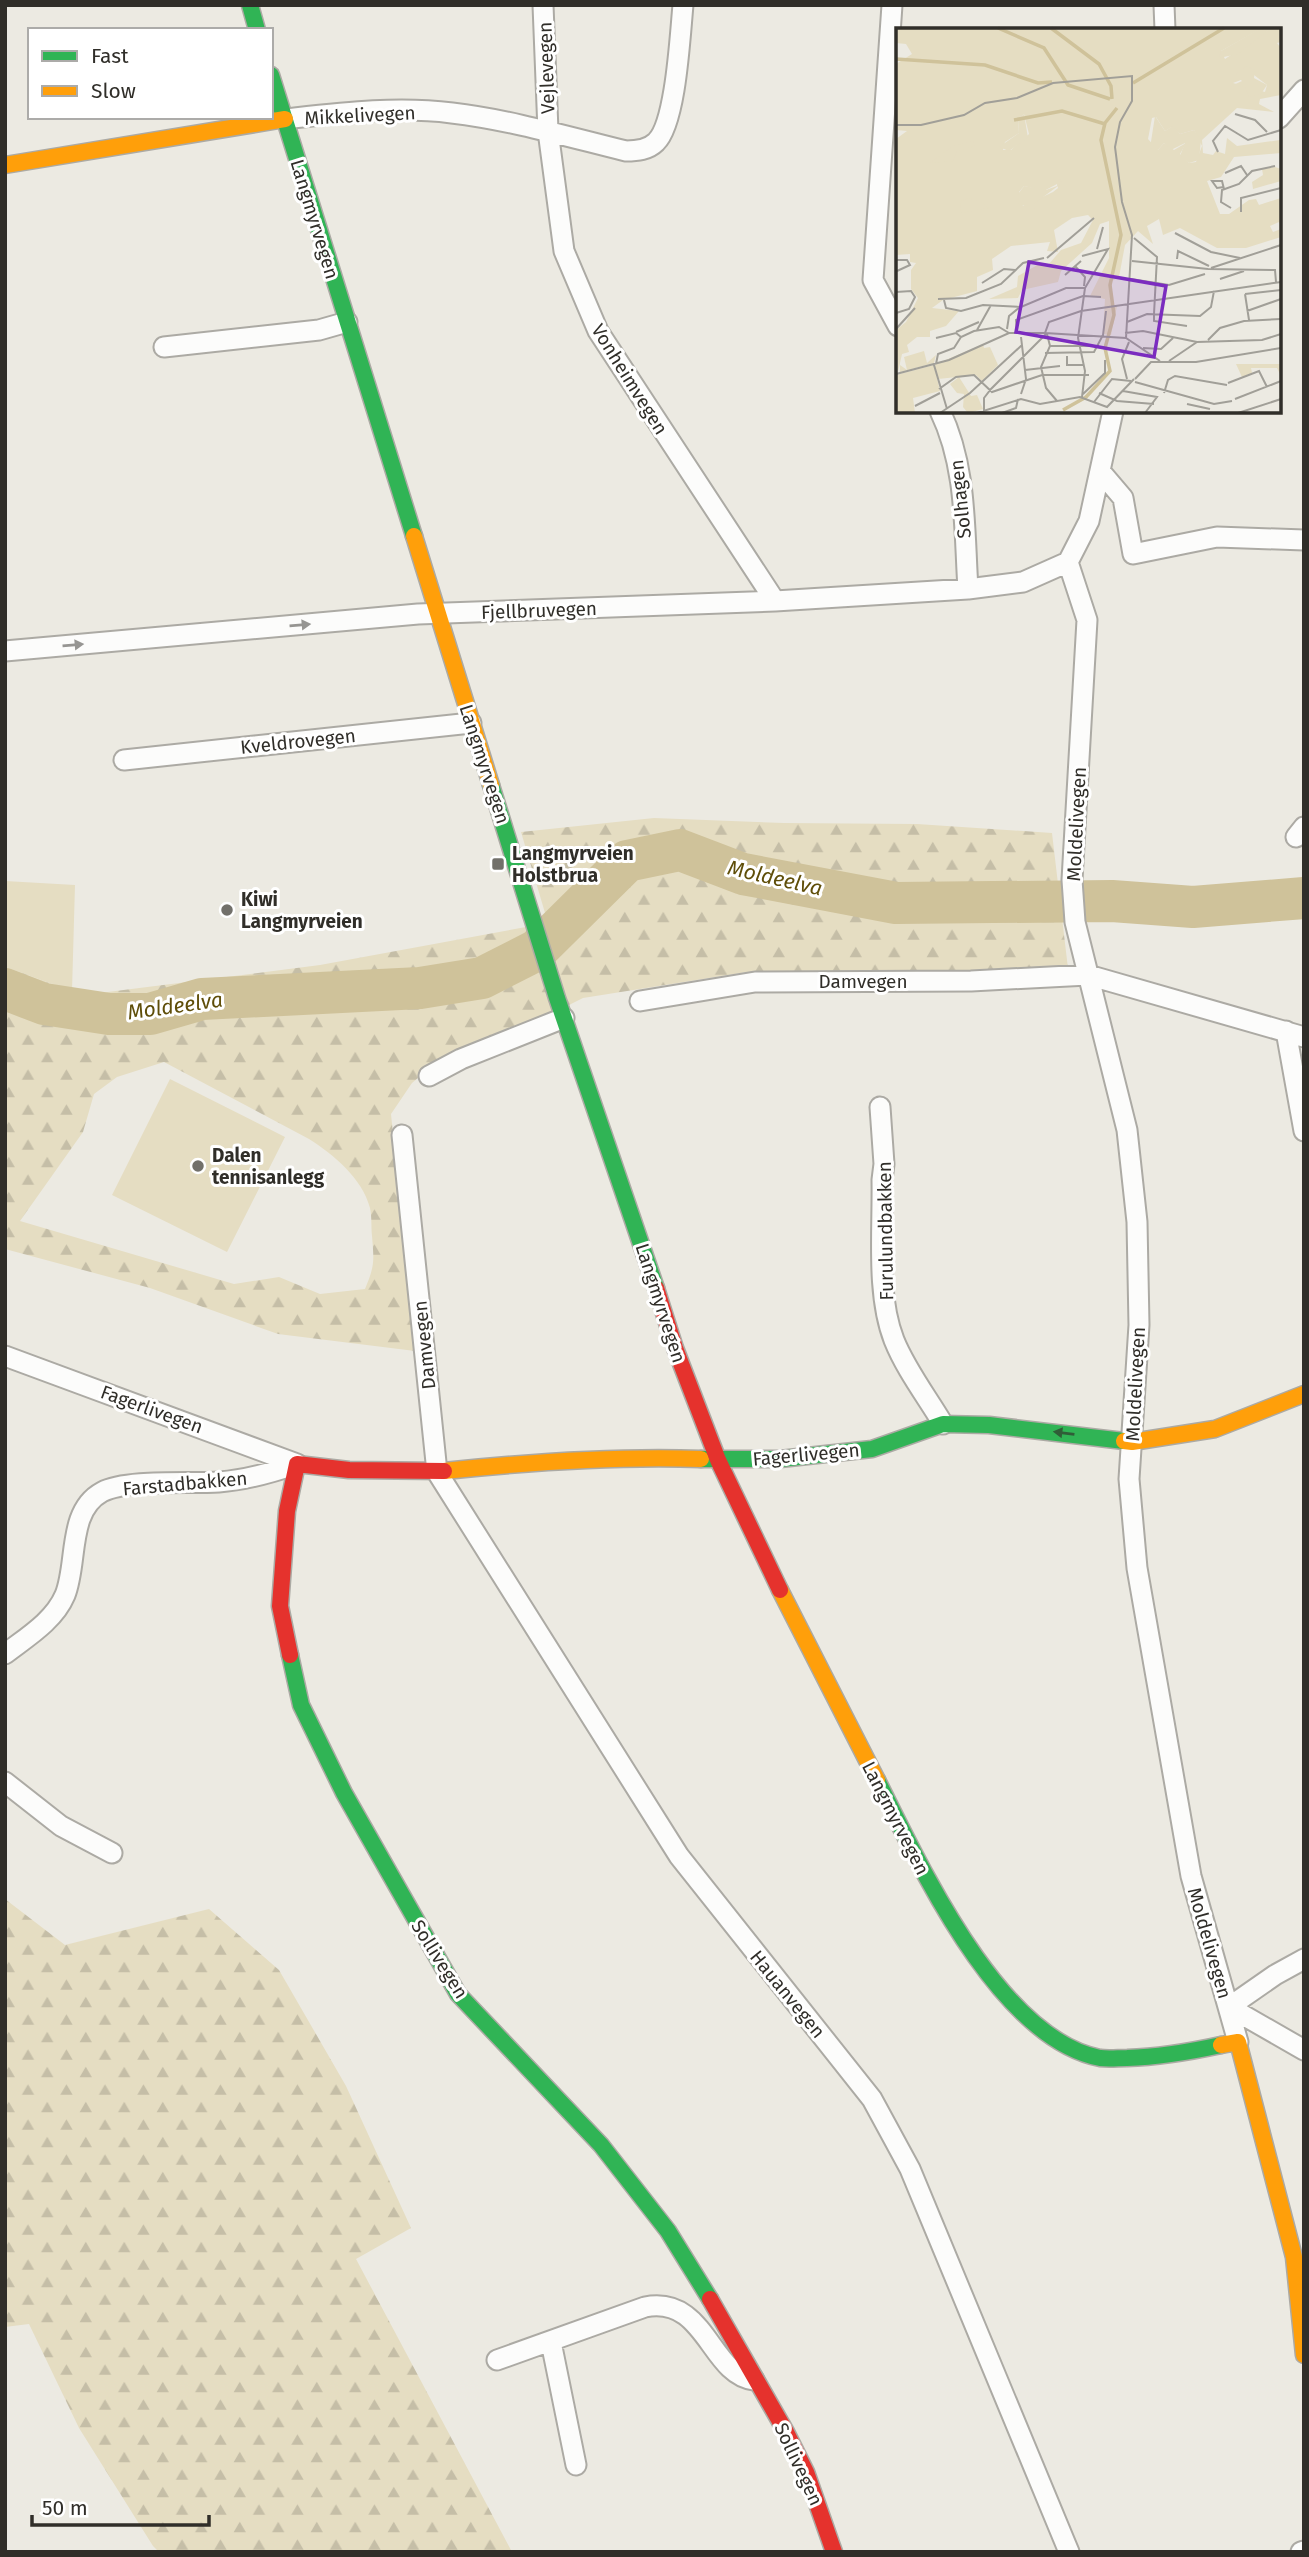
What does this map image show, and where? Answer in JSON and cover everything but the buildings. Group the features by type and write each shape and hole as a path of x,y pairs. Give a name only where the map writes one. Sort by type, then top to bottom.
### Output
{"main road":[{"path":"250,5 256,28"},
{"name":"Langmyrvegen","path":"273,81 557,998 675,1348 718,1460 798,1627 919,1864 974,1952 1017,2006 1048,2035 1066,2047 1102,2057 1162,2057 1238,2042"},
{"name":"Mikkelivegen","path":"5,165 285,119"},
{"name":"Fagerlivegen","path":"297,1464 349,1470 437,1472 524,1463 648,1457 718,1460 780,1458 872,1449 943,1424 989,1425 1132,1441 1215,1429 1304,1394"},
{"name":"Sollivegen","path":"297,1464 287,1511 280,1606 301,1705 344,1793 458,1994 601,2145 691,2265 806,2472 834,2552"},
{"name":"Moldelivegen","path":"1238,2042 1293,2257 1304,2355"}],"street":[{"name":"Vejlevegen","path":"543,5 548,131"},
{"name":"Mikkelivegen","path":"285,119 411,110 451,113 548,131 626,151 639,151 657,141 668,122 683,5"},
{"path":"892,5 873,279 896,322"},
{"path":"1164,5 1165,28"},
{"path":"1281,116 1304,90"},
{"name":"Vonheimvegen","path":"548,131 564,251 598,331 775,601"},
{"path":"164,348 319,330 347,322"},
{"name":"Solhagen","path":"941,413 951,435 961,472 968,589"},
{"path":"1068,562 1089,521 1113,413"},
{"path":"1100,471 1123,499 1133,554 1217,537 1304,540"},
{"name":"Fjellbruvegen","path":"5,651 439,614 775,601 968,589 1023,582 1068,562"},
{"name":"Moldelivegen","path":"1068,562 1087,620 1072,880 1075,922 1128,1130 1137,1223 1139,1325 1129,1479 1131,1517 1147,1633 1191,1876 1238,2042"},
{"name":"Kveldrovegen","path":"124,760 471,723"},
{"name":"Damvegen","path":"640,1001 755,982 971,981 1088,975 1295,1034"},
{"path":"429,1076 461,1059 565,1018"},
{"path":"1295,1034 1304,1131"},
{"name":"Furulundbakken","path":"880,1107 884,1164 883,1285 888,1318 895,1344 943,1424"},
{"name":"Damvegen","path":"402,1135 437,1472"},
{"name":"Fagerlivegen","path":"5,1356 297,1464"},
{"name":"Farstadbakken","path":"5,1654 44,1624 65,1594 82,1516 96,1496 105,1490 139,1485 239,1480 262,1476 297,1464"},
{"name":"Hauanvegen","path":"437,1472 679,1856 872,2099 910,2169 1069,2552"},
{"path":"5,1782 61,1826 112,1853"},
{"path":"1304,1959 1275,1975 1229,2007 1304,2050"},
{"name":"Sollivegen","path":"497,2360 657,2304 688,2317 731,2368 743,2379 754,2380"},
{"path":"551,2342 576,2465"}],"green space":[{"path":"654,818 917,824 1052,833 1069,977 747,972 583,998 432,1066 412,1083 391,1114 415,1351 278,1334 150,1288 5,1249 5,967 84,995 320,965 548,923 521,832","holes":["164,1062 309,1139 346,1168 366,1197 371,1211 373,1257 365,1289 320,1294 279,1277 234,1284 20,1221 83,1132 94,1094 117,1077"]},
{"path":"5,881 75,885 72,991 5,967"},
{"name":"Dalen tennisanlegg","path":"170,1079 285,1137 227,1252 112,1195"},
{"path":"5,1899 65,1945 209,1909 279,1970 346,2086 411,2228 356,2259 512,2552 159,2552 153,2546 79,2428 29,2324 5,2327"}],"waterway":[{"name":"Moldeelva","path":"5,989 44,1004 109,1014 150,1014 202,999 420,988 482,978 537,950 627,861 680,850 743,874 896,903 1112,901 1193,907 1304,898"}],"traffic: fast":[{"path":"250,5 256,28"},
{"path":"273,81 414,536"},
{"path":"491,785 557,998 656,1288"},
{"path":"701,1459 780,1459 872,1449 943,1424 989,1425 1124,1441"},
{"path":"290,1655 301,1705 344,1793 458,1994 601,2145 668,2231 710,2299"},
{"path":"877,1780 940,1900 966,1943 996,1984 1028,2018 1063,2044 1100,2058 1163,2055 1221,2045"}],"traffic: slow":[{"path":"5,165 285,119"},
{"path":"414,536 491,785"},
{"path":"1124,1441 1215,1429 1304,1394"},
{"path":"444,1471 572,1460 701,1459"},
{"path":"780,1590 877,1780"},
{"path":"1221,2045 1238,2042 1294,2257 1304,2355"}],"traffic: jam":[{"path":"656,1288 675,1348 718,1460 780,1590"},
{"path":"290,1655 280,1606 287,1511 297,1464 349,1470 444,1471"},
{"path":"710,2299 806,2472 834,2552"}],"place":[{"name":"Langmyrveien Holstbrua","path":"498,864"},
{"name":"Kiwi Langmyrveien","path":"227,910"},
{"name":"Dalen tennisanlegg","path":"198,1166"}]}
